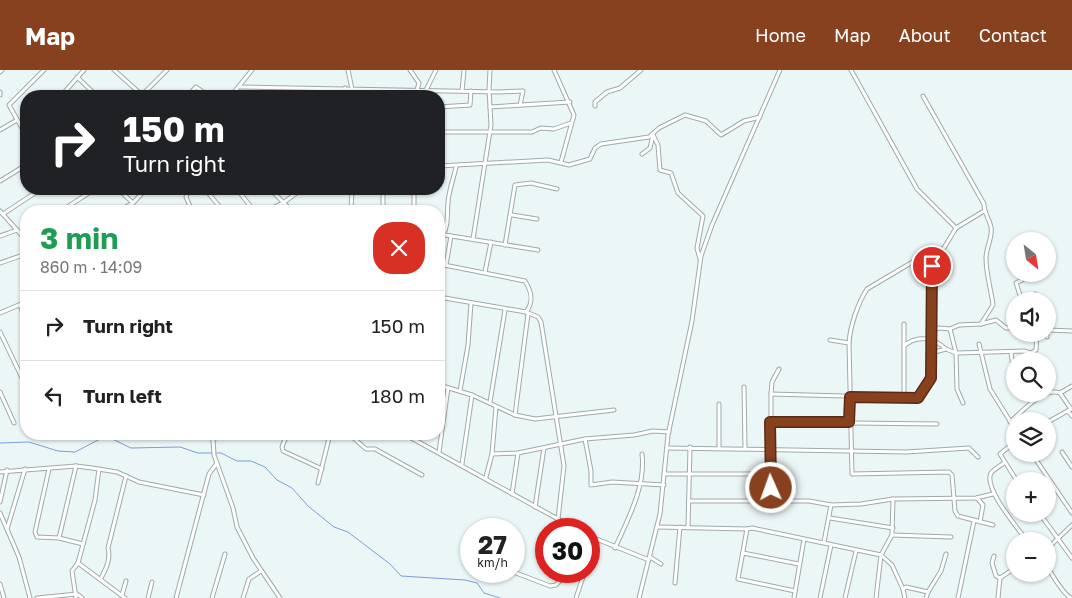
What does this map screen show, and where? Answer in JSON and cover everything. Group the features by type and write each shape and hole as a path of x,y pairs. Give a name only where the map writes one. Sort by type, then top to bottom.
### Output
{"street":[{"path":"23,90 44,70"},
{"path":"66,90 84,70"},
{"path":"114,70 135,90"},
{"path":"147,90 167,70"},
{"path":"237,90 252,70"},
{"path":"348,70 352,89"},
{"path":"410,70 419,83 417,90"},
{"path":"240,87 426,90 436,70"},
{"path":"462,91 464,70"},
{"path":"473,239 483,186 484,164 492,120 489,90 490,70"},
{"path":"554,70 570,102 574,115 561,162"},
{"path":"595,106 595,102 607,92 620,88 641,70"},
{"path":"639,598 664,485 669,432 692,321 701,259 712,225 780,70"},
{"path":"851,70 917,189 956,228"},
{"path":"77,77 91,90"},
{"path":"445,91 523,91 520,105"},
{"path":"445,107 470,105 471,91"},
{"path":"20,93 10,103 20,125"},
{"path":"923,96 984,204 984,210 991,226 991,238 986,254 986,271 993,305 981,324"},
{"path":"490,106 570,102"},
{"path":"642,154 650,148 653,135 659,128 685,115 706,121 721,135 744,120 760,117"},
{"path":"0,130 17,120"},
{"path":"445,132 532,132 541,128 552,130 571,123"},
{"path":"445,166 548,160 569,165 590,159 595,148 603,143 621,143 653,135"},
{"path":"653,135 658,145 660,170 671,174 678,193 703,216 697,248 701,259"},
{"path":"445,229 448,226 449,194 454,181 456,167"},
{"path":"0,181 20,169"},
{"path":"506,245 516,185 531,183 557,189"},
{"path":"20,232 1,213 31,195"},
{"path":"70,205 85,195"},
{"path":"124,195 133,203"},
{"path":"130,205 140,195"},
{"path":"210,195 218,205"},
{"path":"242,195 249,205"},
{"path":"276,195 286,205"},
{"path":"280,205 294,195"},
{"path":"771,394 918,398 931,378 932,266 956,228 984,210"},
{"path":"512,215 537,219"},
{"path":"0,236 17,230"},
{"path":"445,235 538,250"},
{"path":"451,236 446,265 525,281 532,298 532,303 527,313 515,415"},
{"path":"485,272 490,242"},
{"path":"942,249 926,254 867,289 851,324 849,343 849,422 852,474 951,473 955,511 958,516 993,525"},
{"path":"0,263 20,256"},
{"path":"415,440 486,477 534,507 558,518 564,466 542,322 538,317 527,313 445,298"},
{"path":"460,391 468,345 471,303"},
{"path":"0,312 20,304"},
{"path":"490,402 505,310"},
{"path":"932,330 939,328 950,329 959,325 981,324 996,320 1006,328"},
{"path":"904,324 904,398"},
{"path":"950,329 956,354 956,382 963,403"},
{"path":"1056,330 1072,330"},
{"path":"0,332 20,374"},
{"path":"904,346 912,340 932,339 956,354 1006,352"},
{"path":"830,340 849,343"},
{"path":"980,344 990,389 1006,415"},
{"path":"931,353 946,349"},
{"path":"771,502 771,394 772,382 779,369"},
{"path":"1022,412 1036,400 1054,392 1060,393 1072,386"},
{"path":"445,387 490,402 515,415 535,419 614,410"},
{"path":"744,387 745,448"},
{"path":"445,409 448,388"},
{"path":"0,392 14,423"},
{"path":"1060,393 1071,410 1072,416"},
{"path":"462,464 472,395"},
{"path":"719,404 719,447"},
{"path":"486,477 492,454 496,406"},
{"path":"1056,418 1071,410"},
{"path":"770,422 937,424"},
{"path":"492,454 518,453 585,439 634,436 653,431 669,432"},
{"path":"585,439 591,471 591,485 612,482 664,485"},
{"path":"213,440 214,455 237,527 261,571 280,598"},
{"path":"285,440 282,447 283,451 322,469"},
{"path":"318,483 329,440"},
{"path":"356,440 366,449 375,449 422,475"},
{"path":"439,452 441,440"},
{"path":"667,448 690,446 852,451 881,449 939,451 970,448 978,457"},
{"path":"688,527 690,446"},
{"path":"534,507 544,448"},
{"path":"1006,449 1000,454 1010,472"},
{"path":"1062,452 1072,467"},
{"path":"512,494 518,453"},
{"path":"615,548 635,501 638,483 642,477 642,454"},
{"path":"1037,462 1072,513"},
{"path":"176,598 211,469 217,463"},
{"path":"1004,463 991,474 990,482 993,494 1020,532"},
{"path":"0,472 76,466 118,472 139,482 204,496"},
{"path":"58,538 76,466"},
{"path":"49,468 35,532 37,537 58,538 83,544"},
{"path":"7,530 26,469"},
{"path":"76,596 72,571 78,563 95,500 99,469"},
{"path":"0,502 7,470"},
{"path":"664,474 770,474"},
{"path":"101,578 107,567 110,554 108,548 126,476"},
{"path":"689,501 809,502 831,505 861,504 892,499 977,498 993,494"},
{"path":"977,498 983,505 980,522"},
{"path":"876,598 882,555 893,528 892,499"},
{"path":"824,542 831,505"},
{"path":"0,513 22,564 30,598"},
{"path":"830,518 893,528"},
{"path":"958,598 974,521"},
{"path":"1046,522 1072,558"},
{"path":"1058,540 1072,525"},
{"path":"656,527 752,528 882,555 892,565 905,598"},
{"path":"675,583 680,527"},
{"path":"747,529 738,580 795,591"},
{"path":"892,534 951,537"},
{"path":"794,598 804,539"},
{"path":"600,541 661,564"},
{"path":"820,598 831,545"},
{"path":"846,598 856,551"},
{"path":"742,553 799,564"},
{"path":"212,598 225,554"},
{"path":"926,598 941,571 946,554"},
{"path":"994,556 993,570 996,576 1000,578"},
{"path":"78,563 101,578 124,597"},
{"path":"243,598 249,579 261,571"},
{"path":"1000,578 1006,574"},
{"path":"998,598 1000,578"},
{"path":"1056,579 1063,593 1071,598"},
{"path":"124,597 126,581"},
{"path":"148,598 152,582"},
{"path":"542,583 550,586 558,583"},
{"path":"576,598 581,583"},
{"path":"0,584 4,598"},
{"path":"903,589 906,587 928,592"},
{"path":"37,598 76,596 82,598"}],"waterway":[{"path":"0,443 29,442 58,451 75,452 98,440"},
{"path":"114,440 131,448 180,447 198,453 221,453 237,461 251,461 265,467 277,480 292,488 308,506 334,527 348,532 390,564 401,576 465,580 477,583 484,593 500,598"}],"route":[{"path":"771,488 770,422 849,422 850,397 918,398 923,393 931,378 932,300 934,288 932,266"}]}
